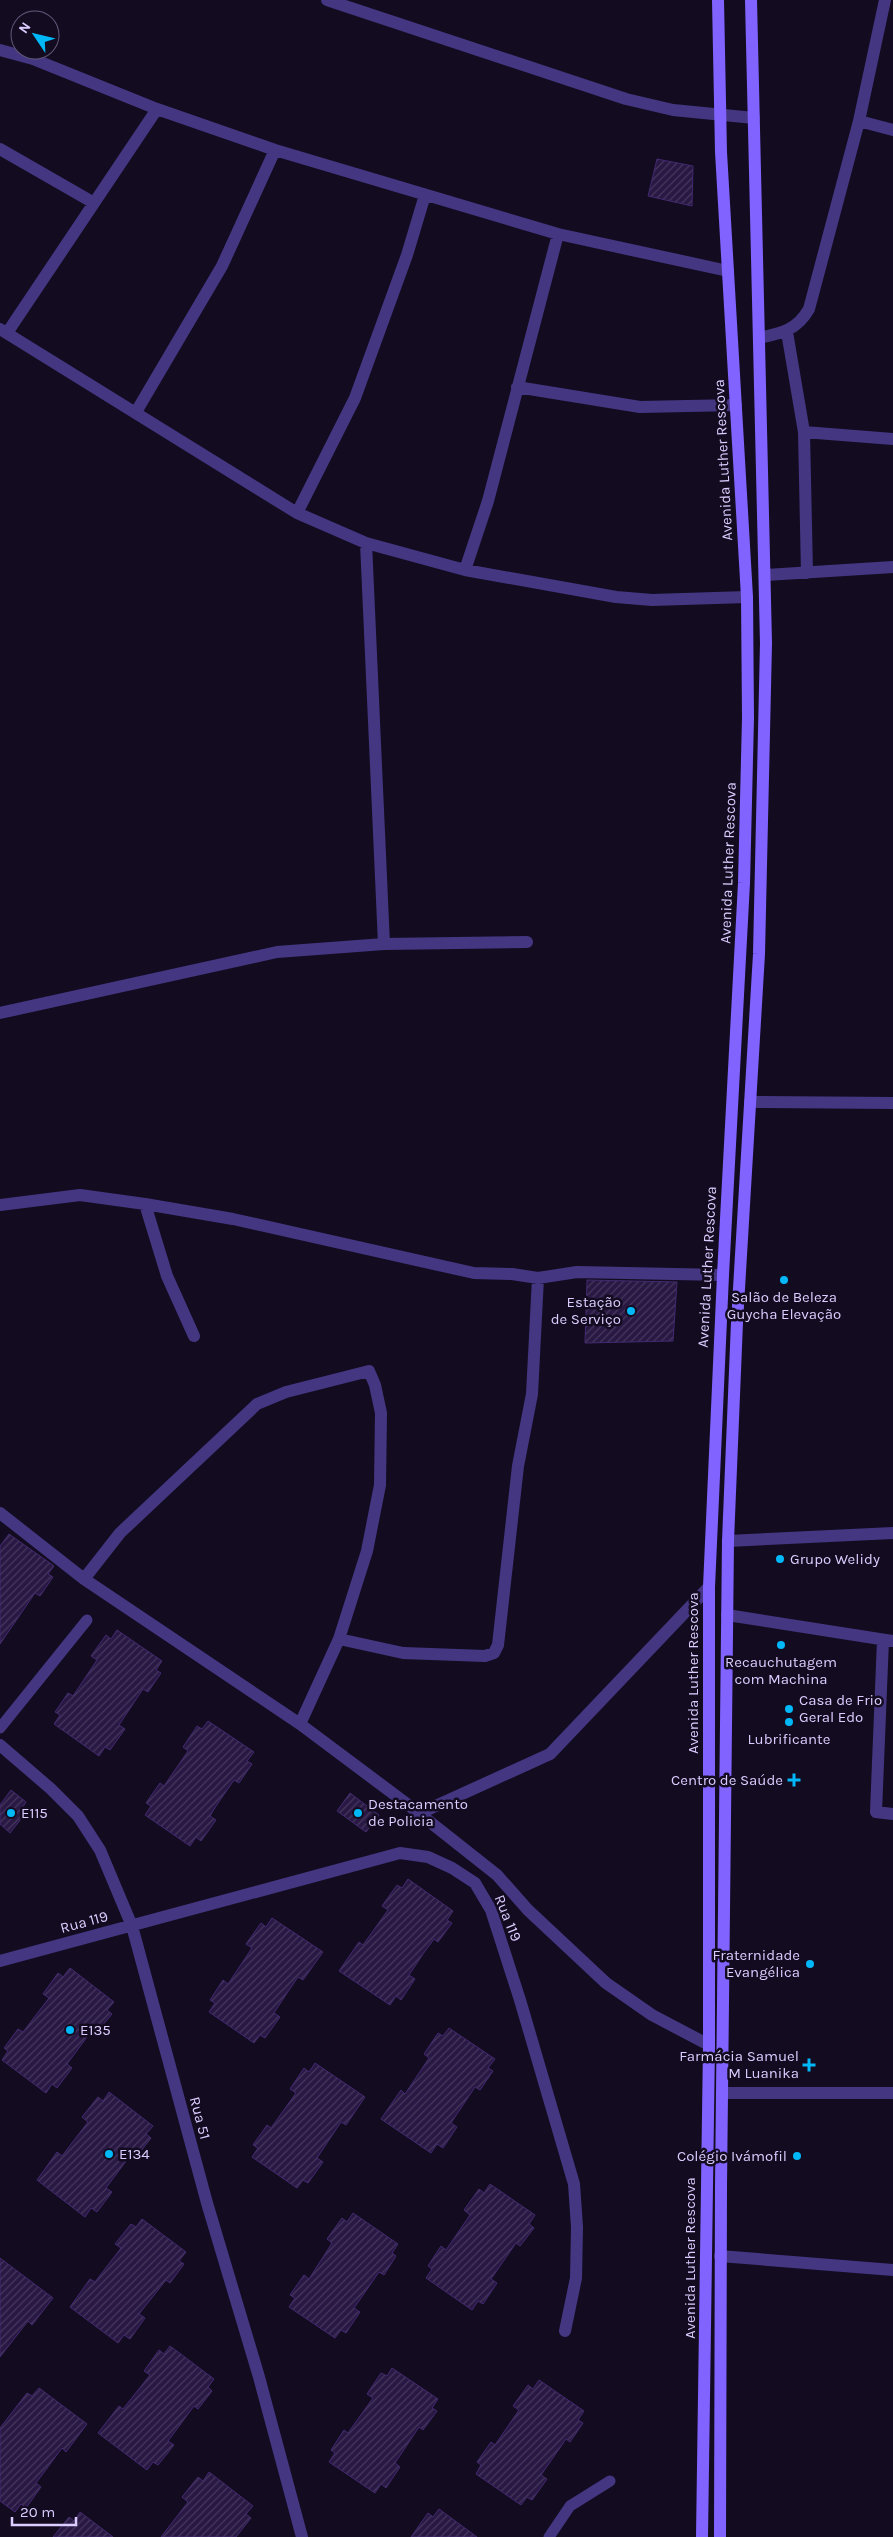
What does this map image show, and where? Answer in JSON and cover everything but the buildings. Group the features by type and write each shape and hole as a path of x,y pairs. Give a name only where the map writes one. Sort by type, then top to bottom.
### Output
{"main road":[{"name":"Avenida Luther Rescova","path":"702,2537 709,2045 709,1587 722,1275 744,883 748,718 747,598 720,116 718,0"},
{"name":"Avenida Luther Rescova","path":"720,2537 720,2256 728,1541 759,954 766,575 751,0"}],"street":[{"path":"327,0 626,99 673,110 754,118"},
{"path":"759,338 787,332 798,325 809,309 859,120 885,0"},
{"path":"0,50 32,59 157,109 275,150 558,234 728,271"},
{"path":"157,109 4,331 297,513 366,543 465,570 616,597 652,600 747,598"},
{"path":"859,120 893,130"},
{"path":"0,149 94,203"},
{"path":"136,412 222,266 275,150"},
{"path":"297,513 355,398 407,255 425,194"},
{"path":"465,570 488,501 558,234"},
{"path":"787,332 804,432 807,572"},
{"path":"517,387 640,407 736,405"},
{"path":"804,432 893,439"},
{"path":"366,543 384,944"},
{"path":"766,575 893,566"},
{"path":"0,1013 277,952 384,944 527,942"},
{"path":"750,1102 893,1102"},
{"path":"0,1205 80,1195 145,1204 233,1219 474,1273 512,1274 538,1278 578,1272 722,1275"},
{"path":"145,1204 167,1276 194,1336"},
{"path":"339,1639 402,1653 485,1656 494,1653 498,1645 518,1466 532,1394 538,1278"},
{"path":"84,1579 120,1533 257,1404 286,1392 362,1371 369,1371 376,1385 381,1413 380,1485 367,1551 339,1639 300,1724"},
{"path":"0,1513 84,1579 300,1724 497,1875 534,1916 606,1983 652,2015 709,2045"},
{"path":"728,1541 893,1533"},
{"path":"418,1814 550,1754 709,1587"},
{"path":"727,1615 888,1640 876,1812 893,1814"},
{"name":"Rua 51","path":"0,1745 51,1789 78,1816 100,1850 132,1926 207,2203 259,2377 302,2537"},
{"name":"Rua 119","path":"0,1961 400,1853 428,1857 452,1868 475,1883 491,1910 517,1990 574,2184 577,2227 576,2278 565,2331"},
{"path":"723,2093 893,2093"},
{"path":"720,2256 893,2270"}],"lane":[{"path":"0,1728 86,1620"},
{"path":"548,2537 570,2506 610,2481"}],"place":[{"name":"Salão de Beleza Guycha Elevação","path":"784,1280"},
{"name":"Estação de Serviço","path":"631,1311"},
{"name":"Grupo Welidy","path":"780,1559"},
{"name":"Recauchutagem com Machina","path":"781,1645"},
{"name":"Casa de Frio Geral Edo","path":"789,1709"},
{"name":"Lubrificante","path":"789,1722"},
{"name":"Centro de Saúde","path":"794,1780"},
{"name":"E115","path":"11,1813"},
{"name":"Destacamento de Policia","path":"358,1813"},
{"name":"Fraternidade Evangélica","path":"810,1964"},
{"name":"E135","path":"70,2030"},
{"name":"Farmácia Samuel M Luanika","path":"809,2065"},
{"name":"E134","path":"109,2154"},
{"name":"Colégio Ivámofil","path":"797,2156"}]}
